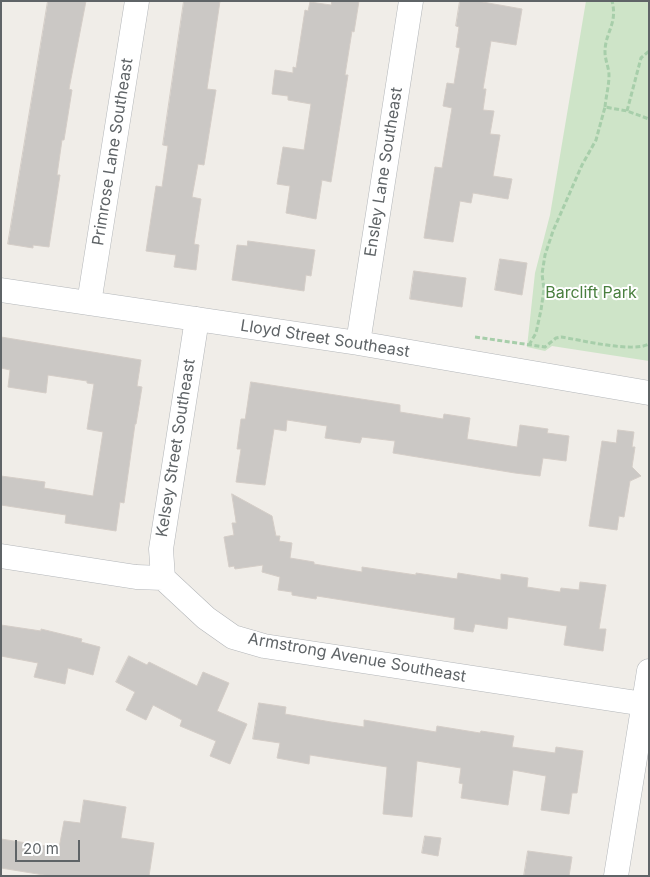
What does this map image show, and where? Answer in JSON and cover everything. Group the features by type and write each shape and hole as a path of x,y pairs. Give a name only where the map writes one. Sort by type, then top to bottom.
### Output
{"street":[{"name":"Primrose Lane Southeast","path":"89,303 137,1"},
{"name":"Ensley Lane Southeast","path":"358,343 411,1"},
{"name":"Lloyd Street Southeast","path":"1,290 358,343 649,392"},
{"name":"Kelsey Street Southeast","path":"163,578 161,549 197,319"},
{"path":"1,556 136,577 163,578"},
{"name":"Armstrong Avenue Southeast","path":"163,578 206,618 233,637 264,646 644,704"},
{"path":"616,876 649,671"}],"path":[{"path":"529,345 536,333 541,310 544,288 542,274 545,255 553,231 582,165 596,140 605,107 609,86 609,72 605,50 615,15 612,1"},
{"path":"626,111 642,58 649,51"},
{"path":"605,107 626,111 649,119"},
{"path":"475,337 545,348 556,338 561,337 632,348 644,347 649,344"}],"green space":[{"name":"Barclift Park","path":"586,1 649,1 649,361 552,346 545,351 527,347 535,273 550,215"}],"building":[{"path":"48,1 86,1 69,89 72,90 64,140 62,140 57,175 60,175 49,247 33,245 33,248 8,244"},
{"path":"184,1 220,1 207,89 216,90 204,165 198,164 192,197 201,199 194,244 199,245 196,270 174,267 176,255 146,251 156,186 162,187 168,146 163,145"},
{"path":"332,1 359,1 345,75 348,75 331,182 322,180 316,219 286,213 290,186 277,184 283,147 304,150 311,104 288,100 288,96 272,94 275,70 293,73 293,67 296,68 305,10 308,11 310,2 331,5"},
{"path":"460,1 477,1 522,9 516,45 491,41 483,89 486,89 483,110 494,111 490,134 500,135 493,176 512,179 508,199 473,193 471,203 460,201 453,242 424,238 435,167 442,168 452,108 443,106 447,83 454,84 460,48 456,47 459,27 456,26"},
{"path":"248,241 315,250 311,276 306,275 304,291 232,280 237,245 247,246"},
{"path":"500,259 527,263 522,295 495,290"},
{"path":"414,271 466,278 462,307 410,299"},
{"path":"1,337 141,360 137,386 142,387 124,503 120,502 116,531 65,523 66,515 1,505 1,476 45,482 44,488 93,496 103,432 87,429 94,384 87,383 87,381 48,375 46,393 8,387 10,370 1,368"},
{"path":"251,382 400,405 400,412 443,419 444,414 470,418 467,439 517,447 520,425 548,429 547,433 569,436 566,461 543,458 540,476 515,473 393,453 395,441 362,437 360,443 325,438 327,426 287,420 286,431 274,429 265,485 236,482 241,449 237,449 241,419 245,419"},
{"path":"618,430 634,432 632,447 635,447 632,467 641,476 630,481 624,517 619,516 617,530 589,526 602,441 616,443"},
{"path":"232,494 272,516 276,536 280,536 279,541 292,543 290,558 314,562 314,564 362,572 362,567 457,579 458,573 501,580 501,574 528,578 527,587 560,592 561,588 579,590 580,582 606,585 599,629 606,629 603,651 564,645 567,626 508,617 507,629 475,624 473,632 454,629 455,618 317,596 316,599 292,595 292,592 278,590 280,577 262,572 263,565 235,569 234,566 229,567 224,537 234,535 232,523 236,523"},
{"path":"1,625 41,631 41,629 82,639 81,642 100,647 93,675 68,668 65,684 34,677 38,663 1,656"},
{"path":"129,656 147,665 149,662 197,686 203,672 229,683 217,711 247,724 230,764 210,756 216,741 180,726 182,720 153,705 146,720 126,710 135,692 116,682"},
{"path":"259,703 286,707 285,714 364,727 364,720 436,732 437,726 514,736 512,747 555,753 556,747 583,751 577,793 572,793 569,814 541,810 546,776 513,770 508,805 461,798 463,784 459,783 461,768 417,761 412,817 383,814 387,767 310,755 309,764 277,758 280,743 253,739"},
{"path":"84,800 126,807 121,838 154,843 149,876 50,876 1,868 1,839 59,848 64,821 80,823"},
{"path":"425,836 441,838 438,856 422,853"},
{"path":"528,851 572,857 569,876 524,876"}]}
